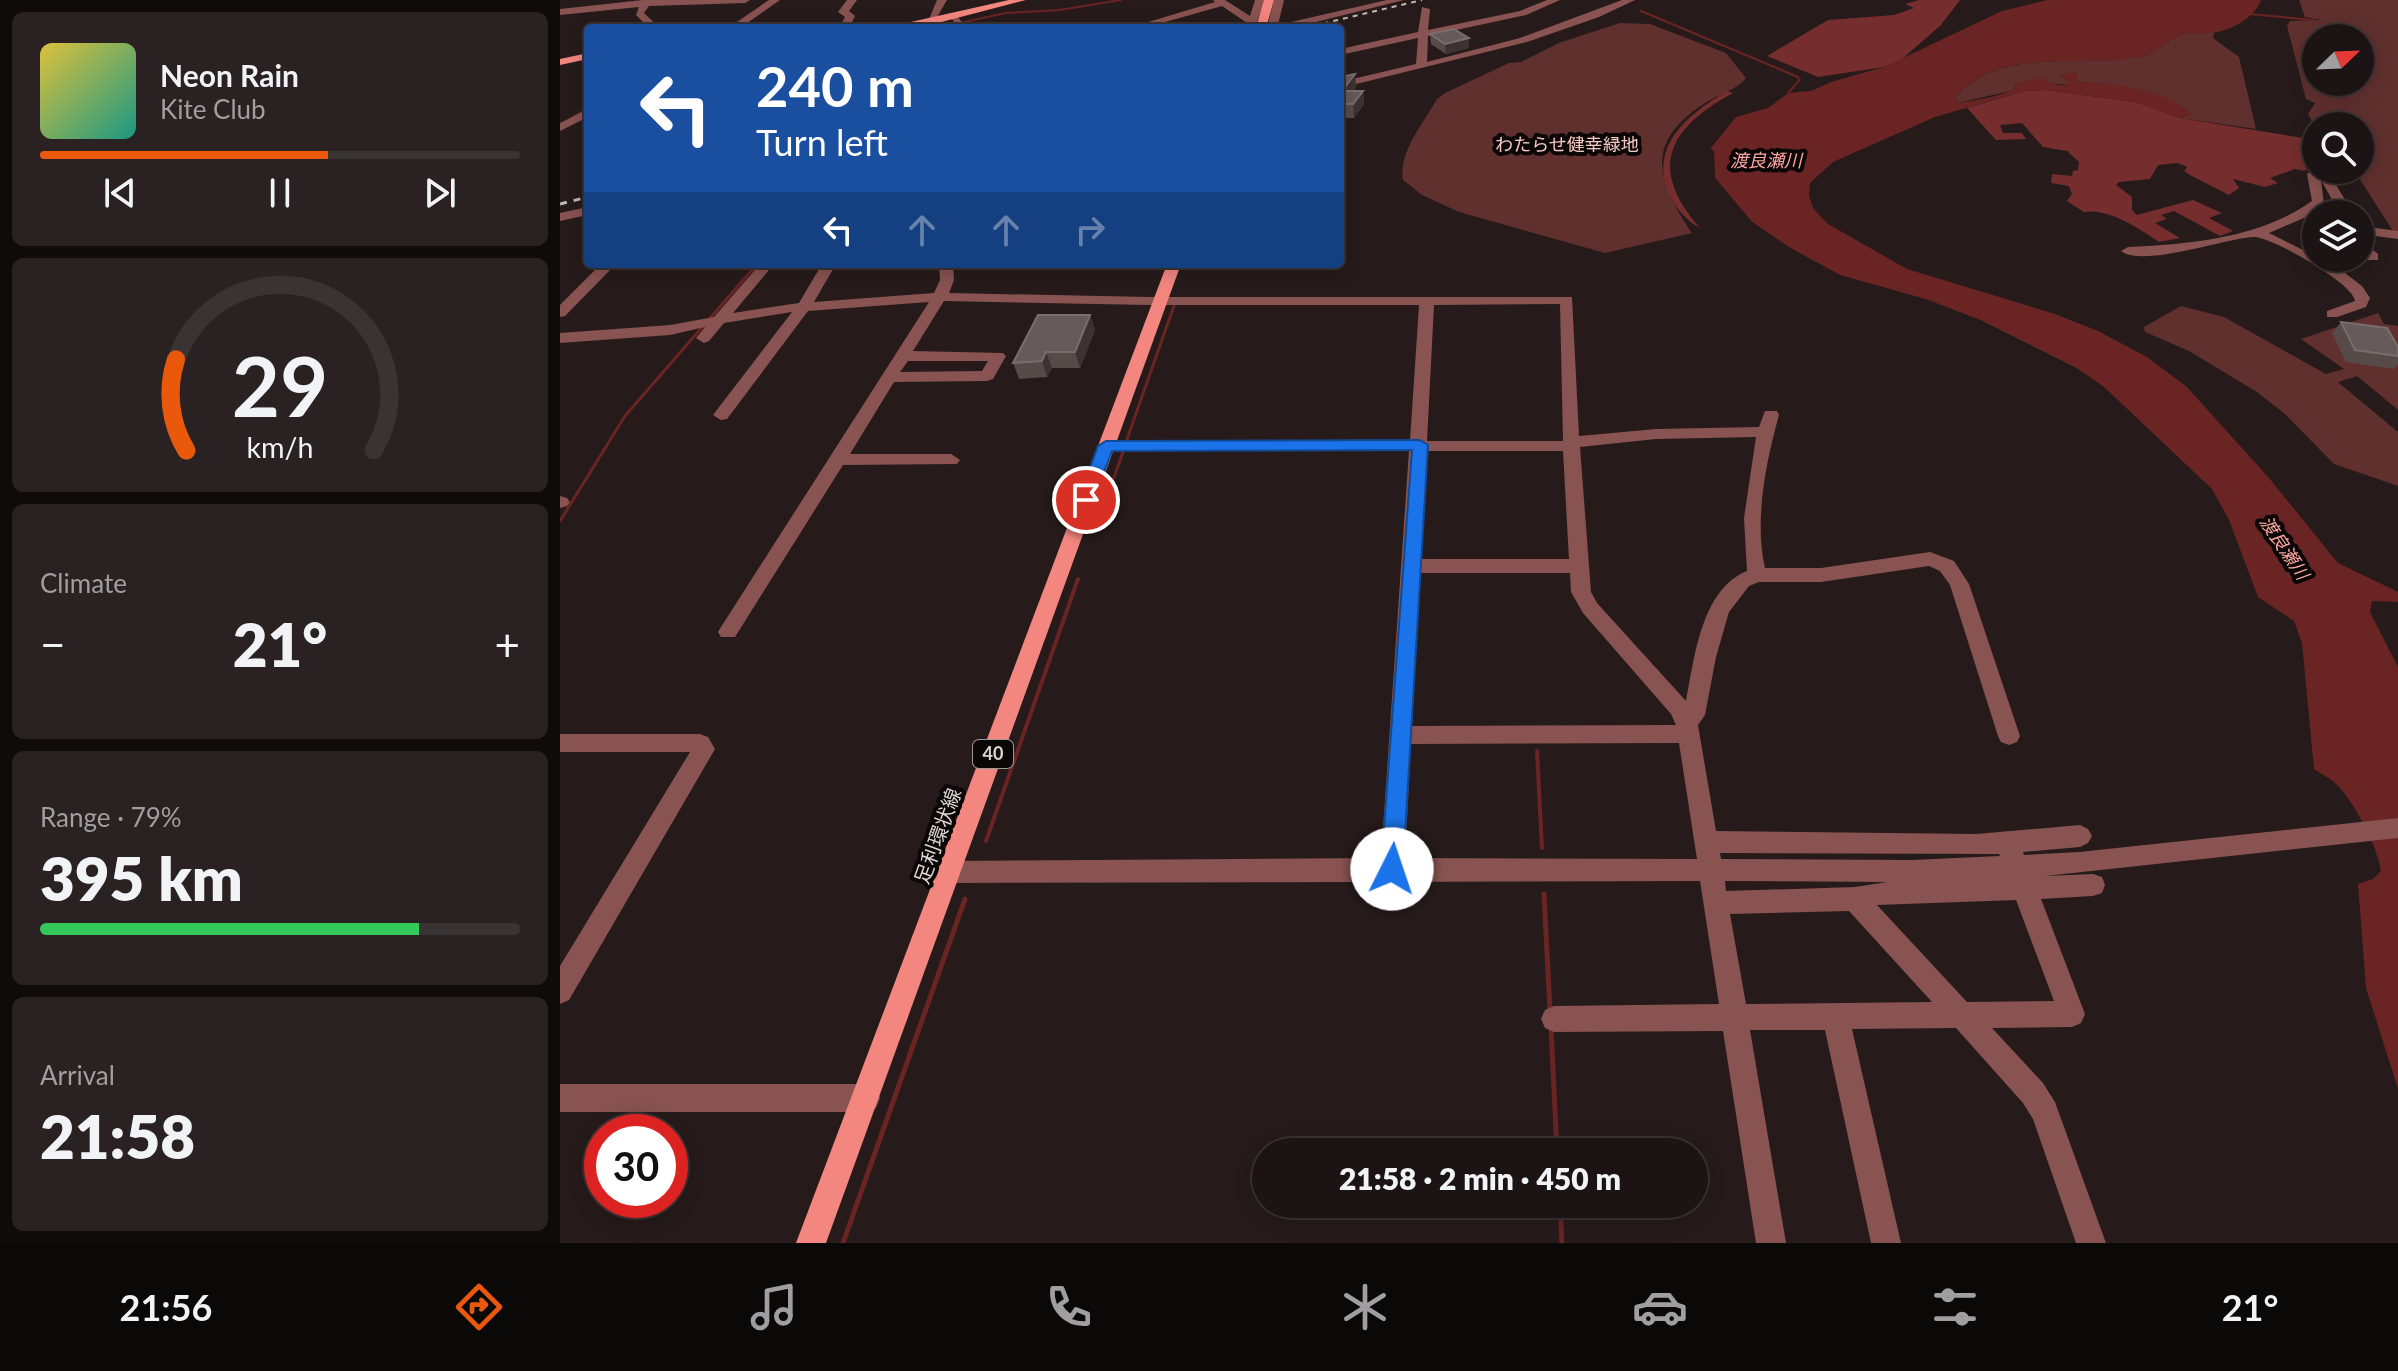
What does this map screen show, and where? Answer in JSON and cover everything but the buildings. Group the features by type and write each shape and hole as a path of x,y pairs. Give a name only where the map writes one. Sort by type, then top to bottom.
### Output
{"main road":[{"path":"916,24 953,17 987,4 1021,0"},
{"path":"1257,24 1266,12 1269,0"},
{"path":"560,62 584,57"},
{"name":"足利環状線","path":"811,1243 1173,268"}],"street":[{"path":"560,12 647,2 745,0"},
{"path":"739,24 775,0"},
{"path":"846,24 850,16 843,12 852,0"},
{"path":"930,22 942,0"},
{"path":"1255,24 1260,0"},
{"path":"1273,24 1279,0"},
{"path":"1296,24 1399,0"},
{"path":"1344,51 1422,32 1523,13 1555,0"},
{"path":"1344,84 1499,47 1602,13 1630,0"},
{"path":"647,2 639,13 651,24"},
{"path":"1146,24 1219,2 1252,24"},
{"path":"1421,66 1425,9"},
{"path":"953,17 959,24"},
{"path":"560,128 584,114"},
{"path":"2319,200 2313,174 2325,177 2339,200"},
{"path":"560,217 584,212"},
{"path":"2128,251 2176,248 2259,233 2302,214"},
{"path":"2259,233 2322,266 2357,289 2363,298 2361,304 2332,314"},
{"path":"2374,235 2398,235"},
{"path":"560,313 605,268"},
{"path":"560,338 700,332 718,320 764,268"},
{"path":"721,415 803,308 827,268"},
{"path":"728,632 940,297 947,280 946,268"},
{"path":"718,320 759,311 940,297 1567,300 1571,444 1584,601 1679,708 1688,729 1771,1243"},
{"path":"1392,869 1427,299"},
{"path":"890,377 987,376 998,356 903,356"},
{"path":"1106,446 1571,444 1768,423 1756,495 1753,551 1757,575"},
{"path":"837,459 951,460"},
{"path":"1688,729 1694,715 1708,645 1722,607 1746,576 1821,575 1930,559 1947,566 1959,584 2009,736"},
{"path":"1412,566 1579,566"},
{"path":"1401,735 1688,729"},
{"path":"560,743 700,743 704,749 560,991"},
{"path":"950,872 1392,869 1912,871 2079,863 2398,828"},
{"path":"1707,842 1962,845 2080,836"},
{"path":"1554,1019 2072,1014 2007,842"},
{"path":"1717,903 1855,899 1874,894 2093,885"},
{"path":"1855,899 2033,1093 2045,1112 2091,1243"},
{"path":"1835,1016 1886,1243"},
{"path":"560,1098 866,1098"}],"green space":[{"path":"2299,0 2398,0 2398,239 2363,184 2374,184 2374,112 2309,112 2315,103 2305,96 2374,96 2374,24 2302,24 2302,84 2287,26 2290,21 2321,20 2305,17"},
{"name":"わたらせ健幸緑地","path":"1620,23 1650,24 1726,53 1746,78 1685,118 1664,148 1664,180 1692,233 1605,253 1459,212 1422,195 1403,180 1402,170 1408,149 1437,99 1445,93 1559,43"},
{"path":"2214,33 2213,38 2239,57 2256,129 2180,118 2190,114 2162,98 2102,84 2078,83 2076,72 2060,76 2072,84 2014,84 2016,88 2010,91 1958,103 1955,97 1974,81 1995,70 2018,64 2139,57 2183,34"},
{"path":"2181,306 2224,317 2326,374 2344,369 2301,339 2378,313 2384,324 2398,326 2398,410 2357,376 2338,382 2398,432 2398,486 2334,464 2285,414 2257,392 2189,351 2145,332 2144,327"}],"shaded area":[{"path":"1919,0 1960,0 1941,25 1902,59 1884,67 1818,77 1767,56 1828,20 1894,15 1914,8 1905,4"},
{"path":"2046,90 2136,102 2180,118 2302,138 2302,171 2295,169 2270,178 2278,183 2265,187 2233,179 2239,188 2229,195 2190,175 2184,171 2187,167 2178,163 2158,165 2150,179 2119,182 2116,185 2132,197 2132,210 2137,215 2193,200 2222,213 2209,218 2233,231 2220,236 2174,211 2161,215 2167,219 2155,223 2180,238 2159,242 2123,220 2103,213 2084,212 2067,201 2072,194 2069,186 2051,183 2052,174 2072,176 2073,171 2078,170 2079,162 2067,151 2043,147 2022,123 2000,125 2003,133 2022,133 2026,139 1996,140 1967,108 2024,91"},
{"path":"1727,91 1733,93 1693,120 1680,135 1673,151 1670,168 1674,186 1700,228 1676,207 1667,190 1665,157 1669,143 1688,119"}],"water":[{"name":"渡良瀬川","path":"2047,0 2261,0 2248,18 2235,26 2213,33 2183,34 2140,57 2019,64 1996,70 1974,81 1955,97 1958,103 1988,98 2016,88 2014,83 2041,78 2056,85 2070,84 2059,75 2077,72 2078,83 2105,83 2138,89 2182,106 2191,114 2180,118 2135,102 2046,90 2024,91 1935,117 1833,162 1810,183 1809,195 1813,208 1828,224 1907,269 2055,314 2098,331 2147,357 2187,387 2269,478 2338,563 2398,592 2398,602 2372,601 2370,612 2398,667 2398,1089 2366,988 2358,884 2373,879 2381,871 2379,861 2357,813 2343,792 2314,769 2302,643 2294,621 2258,597 2229,520 2212,489 2104,387 2076,368 1980,320 1928,300 1840,275 1783,244 1752,222 1715,178 1714,152 1710,149 1736,117 1768,108 1788,93 1811,91 1884,67 2002,11"}],"pier":[{"path":"1745,111 1729,121 1710,149 1714,151 1715,178 1752,222 1801,255 1840,275 1928,300 1980,320 2076,368 2104,387 2096,386 2074,371 1960,316 1838,279 1799,259 1750,225 1712,180 1710,154 1706,149 1734,114"}],"waterway":[{"path":"955,24 1006,13 1059,10 1121,0"},
{"path":"1641,11 1798,77 1799,81 1788,93 1790,96"},
{"path":"2249,14 2314,20"},
{"path":"573,117 584,110"},
{"path":"560,521 625,416 754,268"},
{"path":"1126,442 1175,303"},
{"path":"1096,528 1124,449"},
{"path":"986,841 1078,579"},
{"path":"1537,751 1542,848"},
{"path":"1544,894 1550,1011"},
{"path":"843,1243 965,899"},
{"path":"1551,1028 1556,1138"},
{"path":"1561,1218 1562,1243"}],"railway":[{"path":"1321,24 1422,0"},
{"path":"560,204 584,198"}],"route":[{"path":"1086,500 1106,446 1420,445 1392,869"}]}
